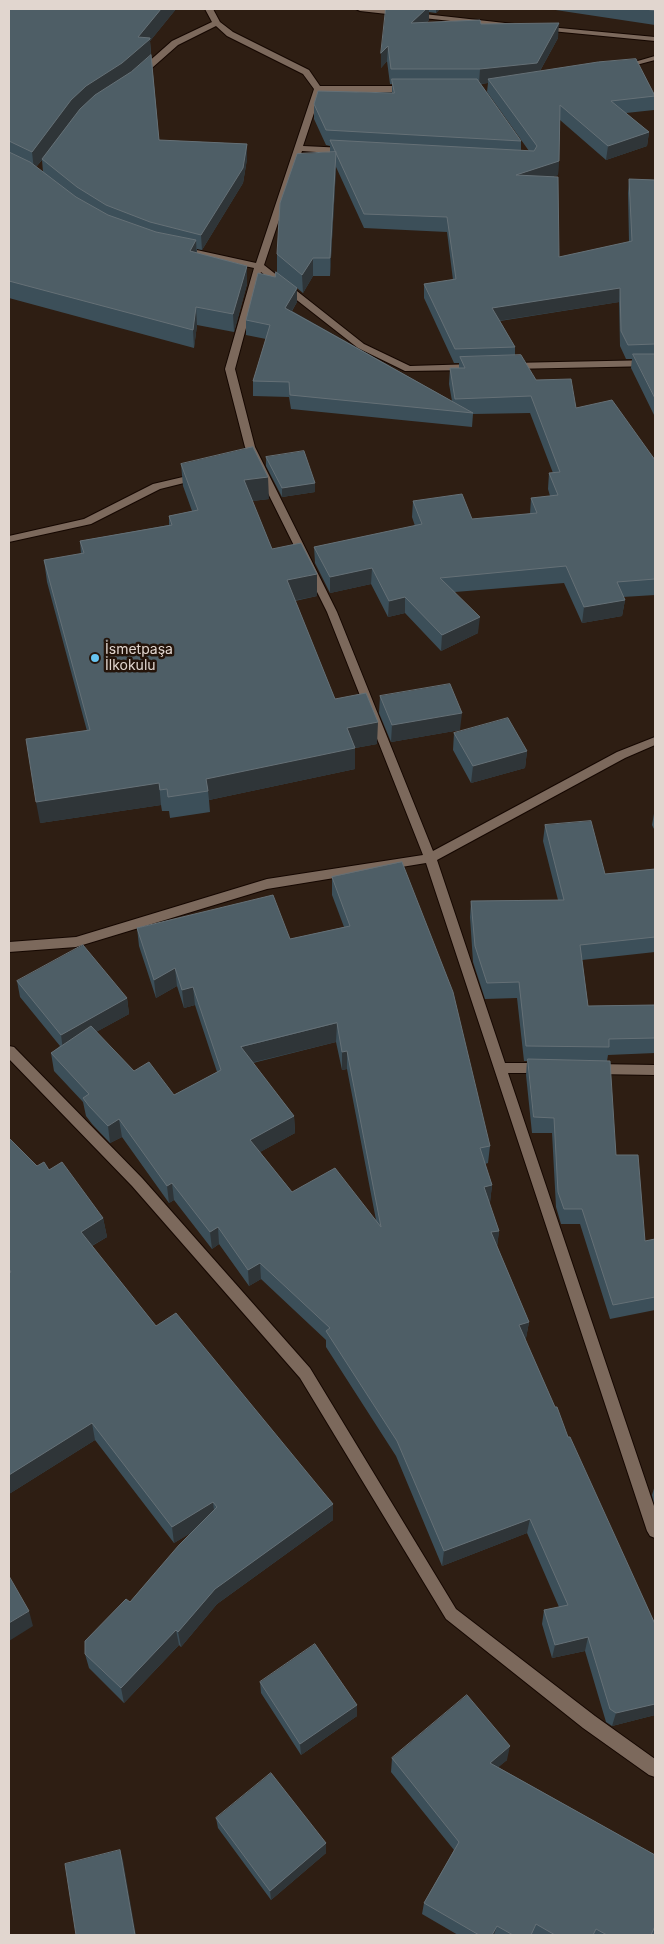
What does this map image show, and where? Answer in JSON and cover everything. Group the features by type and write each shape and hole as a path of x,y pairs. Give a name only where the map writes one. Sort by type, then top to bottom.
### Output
{"street":[{"path":"209,9 217,23 230,34 306,72 318,89"},
{"path":"360,9 655,39"},
{"path":"135,78 174,43 217,23"},
{"path":"610,69 655,58"},
{"path":"318,89 413,89"},
{"path":"318,89 259,266 230,369 253,464 332,612 430,858 655,1531"},
{"path":"298,148 356,151"},
{"path":"183,250 259,266 361,346 408,369 484,366"},
{"path":"504,366 655,363"},
{"path":"9,539 87,522 157,486 212,473"},
{"path":"9,947 76,942 267,884 430,858 621,755 655,741"},
{"path":"9,1051 137,1182 304,1373 452,1614 590,1722 655,1769"},
{"path":"500,1068 558,1068"},
{"path":"578,1069 655,1070"}],"building":[{"path":"9,9 161,9 138,37 150,39 122,63 86,86 71,100 32,152 9,141"},
{"path":"386,9 426,9 411,23 480,20 481,24 559,23 537,63 480,69 391,69 388,46 381,53"},
{"path":"151,55 159,140 247,144 243,168 201,235 150,222 106,205 77,187 42,159 80,109 95,95 131,72"},
{"path":"636,59 655,96 611,101 649,132 608,146 560,105 559,161 516,175 558,177 559,257 632,241 629,179 655,180 655,344 628,345 621,331 620,288 492,308 515,347 455,349 424,284 456,279 447,217 364,214 330,140 534,151 537,146 488,79 598,62"},
{"path":"392,79 477,79 521,141 326,130 314,104 318,91 394,93"},
{"path":"9,152 30,162 76,197 108,215 156,232 196,240 190,251 247,266 233,314 196,307 193,330 9,281"},
{"path":"336,152 330,258 313,258 302,275 277,254 280,203 297,154"},
{"path":"276,272 297,288 285,308 473,413 290,395 289,382 253,381 270,325 246,320 258,273 275,277"},
{"path":"633,354 655,354 655,398"},
{"path":"521,355 536,380 571,379 576,408 612,400 655,460 655,579 617,582 625,600 584,607 566,566 440,578 480,617 442,635 405,597 389,601 372,568 330,577 314,547 422,524 413,501 462,494 472,519 537,513 531,498 558,495 549,473 560,472 531,396 455,399 450,368 465,368 460,357"},
{"path":"253,447 268,477 244,480 272,549 301,543 317,574 287,580 335,699 366,693 378,722 347,728 355,748 206,779 208,791 168,797 167,789 160,790 159,783 36,802 26,739 90,730 44,560 84,553 80,541 172,525 169,516 198,510 181,464"},
{"path":"304,451 315,483 282,488 266,457"},
{"path":"450,684 462,713 392,725 380,696"},
{"path":"508,718 527,751 473,766 454,733"},
{"path":"591,821 605,874 655,869 655,937 580,945 588,1006 655,1005 655,1038 609,1039 609,1047 526,1046 519,982 487,983 475,946 471,901 564,900 545,825"},
{"path":"402,862 453,992 490,1146 480,1148 492,1185 484,1187 499,1231 491,1232 529,1322 519,1325 555,1407 557,1407 568,1437 570,1437 655,1624 655,1704 616,1713 610,1709 588,1637 555,1645 544,1610 568,1605 530,1519 444,1551 397,1441 326,1331 330,1328 260,1263 248,1270 218,1227 210,1232 172,1183 167,1186 119,1119 108,1126 89,1106 83,1098 89,1094 51,1053 91,1026 134,1071 149,1062 174,1095 221,1070 193,987 182,990 175,968 154,980 137,928 273,895 290,939 350,926 332,877","holes":["337,1023 342,1052 347,1051 381,1227 335,1168 292,1192 250,1140 294,1116 241,1047"]},
{"path":"83,945 127,998 61,1035 17,981"},
{"path":"528,1059 610,1061 616,1155 638,1155 645,1241 655,1239 655,1297 613,1305 582,1209 564,1209 558,1192 554,1118 534,1117"},
{"path":"9,1138 37,1166 44,1162 49,1170 62,1162 103,1218 81,1232 156,1326 176,1313 333,1504 215,1589 178,1632 176,1630 121,1688 85,1654 85,1641 126,1599 130,1602 179,1545 217,1507 213,1502 172,1527 92,1423 9,1475 9,1273 11,1272 9,1269"},
{"path":"9,1576 29,1611 9,1623"},
{"path":"315,1644 357,1705 300,1744 260,1682"},
{"path":"467,1695 510,1746 490,1763 655,1855 655,1926 651,1935 607,1935 596,1929 593,1935 555,1935 536,1924 531,1935 513,1935 497,1926 492,1935 479,1935 424,1903 459,1842 392,1758"},
{"path":"271,1773 326,1843 270,1891 216,1818"},
{"path":"120,1850 135,1935 76,1935 65,1864"}],"place":[{"name":"İsmetpaşa İlkokulu","path":"95,658"}]}
